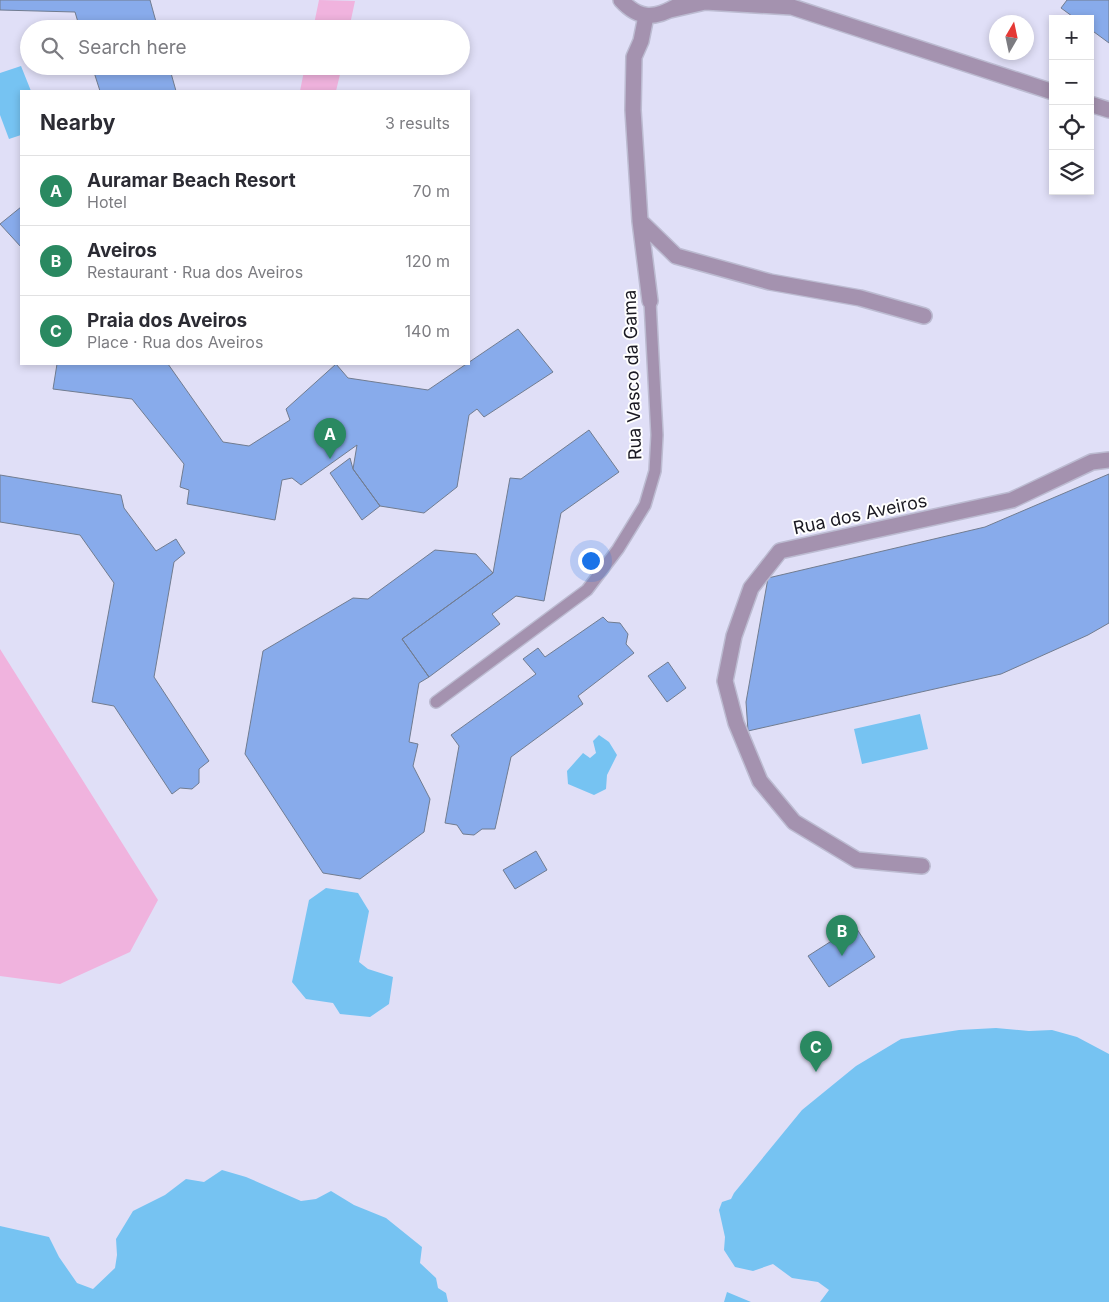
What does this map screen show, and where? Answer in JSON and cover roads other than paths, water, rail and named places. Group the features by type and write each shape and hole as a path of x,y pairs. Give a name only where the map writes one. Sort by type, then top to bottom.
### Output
{"street":[{"path":"621,0 630,10 646,16 666,14 676,5 705,2 792,6"},
{"path":"773,0 1049,91"},
{"name":"Rua Vasco da Gama","path":"646,16 641,41 634,57 633,110 640,222 650,301"},
{"path":"1093,105 1109,110"},
{"path":"640,222 676,256 770,282 860,298 924,316"},
{"name":"Rua dos Aveiros","path":"922,866 857,860 794,822 760,781 736,723 725,681 734,636 751,588 780,551 1012,500 1092,462 1109,460"}],"lane":[{"name":"Rua Vasco da Gama","path":"436,702 587,590 618,549 645,505 655,470 657,434 650,301"}],"water":[{"path":"20,66 20,75 25,75 31,90 20,90 20,135 9,139 0,115 0,73"},
{"path":"920,714 928,749 862,764 854,729"},
{"path":"599,735 609,742 617,755 607,775 606,789 594,795 568,784 567,771 583,753 590,758 596,753 593,741"},
{"path":"326,888 358,893 369,911 359,962 368,969 393,977 389,1004 370,1017 340,1014 333,1003 306,999 292,982 309,900"},
{"path":"996,1028 1029,1031 1052,1030 1077,1037 1109,1054 1109,1302 820,1302 829,1290 818,1282 792,1278 773,1264 753,1271 735,1267 724,1250 725,1237 719,1210 722,1202 731,1199 802,1110 856,1066 901,1039 959,1030"},
{"path":"222,1170 246,1177 301,1201 316,1199 331,1191 354,1205 386,1218 422,1247 420,1263 436,1278 438,1288 446,1293 448,1302 0,1302 0,1226 49,1237 59,1257 77,1283 93,1289 115,1268 117,1255 116,1239 133,1211 165,1195 186,1179 204,1182"},
{"path":"727,1292 751,1302 724,1302"}],"place":[{"name":"Auramar Beach Resort","path":"330,459"},
{"name":"Aveiros","path":"842,956"},
{"name":"Praia dos Aveiros","path":"816,1072"}]}
